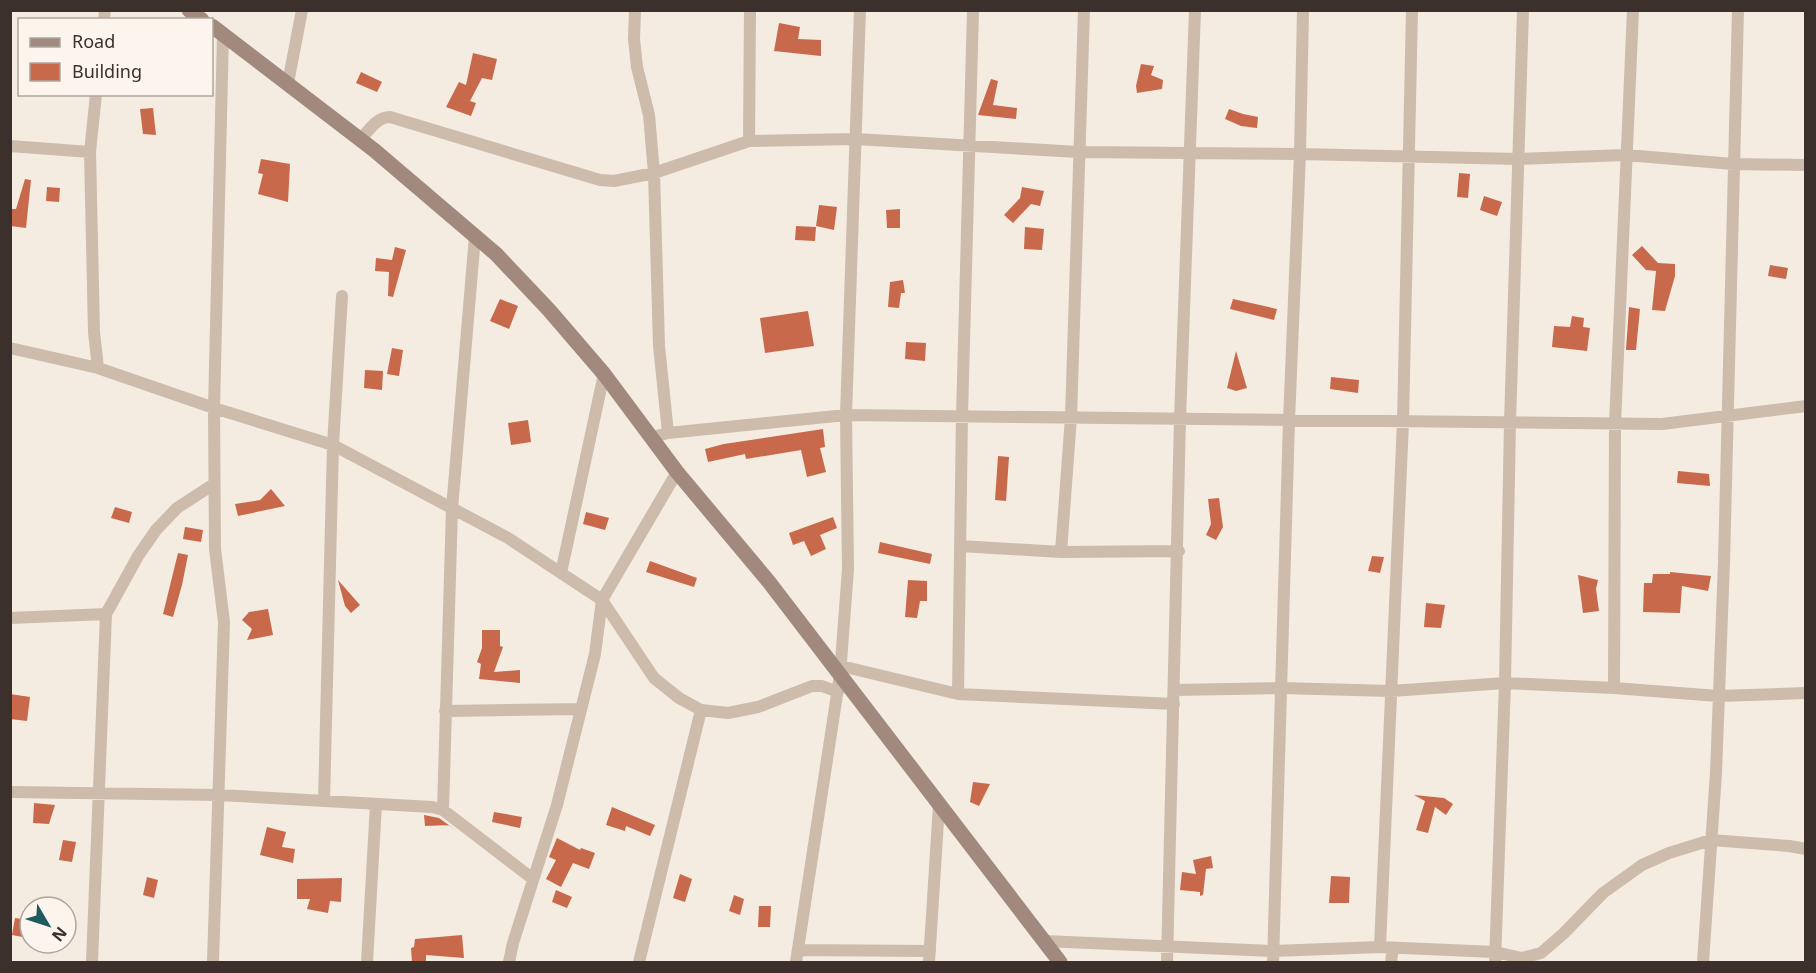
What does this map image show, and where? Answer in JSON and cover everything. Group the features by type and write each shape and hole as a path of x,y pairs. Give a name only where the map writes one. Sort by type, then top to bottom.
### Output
{"main road":[{"path":"217,30 362,139 475,236 549,310 660,435 677,472 841,671 975,854 1060,963"}],"street":[{"path":"288,83 302,10"},
{"path":"635,10 634,39 637,67 649,115 654,173 660,435 846,415 1662,424 1806,406"},
{"path":"749,141 750,10"},
{"path":"860,10 846,415 848,569 841,671 797,956 930,957 939,805"},
{"path":"958,694 962,416 973,10"},
{"path":"1061,552 1071,417 1084,10"},
{"path":"1167,963 1179,551 1180,419 1195,10"},
{"path":"1273,957 1303,10"},
{"path":"1392,963 1386,947 1391,691 1403,422 1412,10"},
{"path":"1495,957 1505,683 1510,423 1523,10"},
{"path":"1614,688 1615,424 1633,10"},
{"path":"1703,963 1716,773 1729,415 1738,10"},
{"path":"213,963 224,622 215,549 214,484 217,30"},
{"path":"96,96 90,152 94,332 98,368"},
{"path":"362,139 380,119 390,117 600,180 614,182 654,173 749,141 856,139 1078,152 1518,159 1626,155 1733,164 1806,165"},
{"path":"10,146 90,152"},
{"path":"443,810 452,509 475,236"},
{"path":"324,801 333,445 342,296"},
{"path":"10,348 98,368 214,408 333,445 508,538 602,600 654,678 679,698 701,710 728,713 758,707 812,686 822,686 837,692"},
{"path":"561,573 604,374"},
{"path":"508,963 557,805 582,709 595,654 602,600 677,472"},
{"path":"92,963 106,614 138,556 156,530 177,508 214,484"},
{"path":"960,546 1061,552 1179,551"},
{"path":"10,618 106,614"},
{"path":"841,671 958,694 1174,704"},
{"path":"1174,690 1281,688 1391,691 1505,683 1718,696 1806,693"},
{"path":"445,711 582,709"},
{"path":"639,963 701,710"},
{"path":"10,792 219,795 443,810 533,879"},
{"path":"367,963 376,804"},
{"path":"1044,941 1167,945 1273,957 1386,947 1522,958 1541,953 1603,893 1641,865 1670,853 1711,840 1806,849"}],"building":[{"path":"779,23 800,27 798,39 821,40 821,56 774,51"},
{"path":"473,53 497,59 492,80 482,78 470,101 476,103 471,116 446,107 459,82 466,85"},
{"path":"1141,64 1154,66 1151,75 1163,80 1162,89 1137,93 1136,86"},
{"path":"361,72 382,82 377,92 356,83"},
{"path":"991,79 998,81 993,105 1017,108 1016,119 978,115"},
{"path":"153,108 156,135 143,134 140,109"},
{"path":"1229,109 1258,117 1257,128 1241,126 1225,119"},
{"path":"261,159 290,164 288,202 258,194 263,174 258,173"},
{"path":"1459,173 1470,174 1468,198 1457,197"},
{"path":"25,179 31,180 26,228 10,226 10,209 16,209"},
{"path":"47,187 60,188 59,202 46,201"},
{"path":"1022,187 1044,191 1040,206 1031,204 1013,223 1004,215 1020,198"},
{"path":"1484,196 1502,202 1497,216 1480,210"},
{"path":"819,205 837,207 834,230 816,226"},
{"path":"900,209 900,228 887,228 886,210"},
{"path":"796,226 816,227 815,241 795,240"},
{"path":"1025,227 1044,229 1042,250 1024,249"},
{"path":"1642,246 1658,263 1675,264 1675,276 1665,311 1652,310 1656,271 1646,270 1632,255"},
{"path":"395,247 406,250 393,297 388,296 389,272 375,271 376,258 392,260"},
{"path":"1770,265 1788,268 1786,279 1768,276"},
{"path":"903,280 905,293 901,293 899,308 888,307 890,282"},
{"path":"500,299 518,306 509,329 490,321"},
{"path":"1233,299 1277,309 1274,320 1230,309"},
{"path":"1629,307 1640,309 1636,350 1626,350"},
{"path":"808,311 814,346 765,353 760,318"},
{"path":"1572,316 1584,318 1583,327 1590,328 1587,351 1552,347 1554,326 1570,327"},
{"path":"906,342 926,343 925,361 905,359"},
{"path":"392,348 403,350 399,376 387,374"},
{"path":"1236,351 1247,388 1236,391 1227,388"},
{"path":"365,370 383,371 382,390 364,388"},
{"path":"1331,377 1359,380 1358,393 1330,389"},
{"path":"528,420 531,442 511,445 508,423"},
{"path":"823,429 825,447 820,448 826,472 807,477 801,450 746,459 745,454 708,462 705,449 724,444"},
{"path":"998,456 1009,457 1006,501 995,500"},
{"path":"1678,471 1709,474 1710,486 1677,483"},
{"path":"271,489 285,506 238,516 235,504 260,500"},
{"path":"1219,498 1223,527 1216,540 1206,535 1211,524 1208,499"},
{"path":"115,507 132,512 129,523 111,518"},
{"path":"586,512 609,518 605,530 583,524"},
{"path":"833,517 837,528 820,535 826,549 811,556 804,541 793,545 789,533"},
{"path":"185,527 203,530 201,542 183,539"},
{"path":"880,542 932,554 930,564 878,553"},
{"path":"178,553 188,555 173,617 163,614"},
{"path":"1372,556 1384,557 1380,573 1368,571"},
{"path":"650,561 697,578 694,587 646,572"},
{"path":"1670,572 1711,576 1708,591 1682,586 1680,613 1643,612 1644,583 1652,583 1653,574 1670,574"},
{"path":"1578,575 1598,580 1596,589 1599,611 1583,613"},
{"path":"338,580 360,605 351,613 345,606"},
{"path":"908,580 927,581 927,601 920,601 917,618 905,617"},
{"path":"1426,603 1445,605 1441,628 1424,627"},
{"path":"268,609 273,635 247,640 252,629 242,620 249,612"},
{"path":"482,630 500,630 500,646 503,647 494,672 520,670 520,683 479,679 481,664 477,662 482,648"},
{"path":"10,694 30,697 27,721 10,719"},
{"path":"973,782 990,784 979,806 970,802"},
{"path":"1414,795 1444,798 1453,804 1446,815 1435,807 1428,833 1416,830 1425,801"},
{"path":"34,803 55,805 49,824 33,823"},
{"path":"612,807 655,825 650,836 626,826 625,831 606,825"},
{"path":"494,812 522,817 520,828 492,822"},
{"path":"424,815 439,818 449,825 425,826"},
{"path":"267,827 286,832 282,847 295,849 293,863 260,855"},
{"path":"557,838 580,850 581,848 595,853 589,869 573,863 561,887 546,879 556,860 549,857"},
{"path":"63,840 76,842 72,862 59,860"},
{"path":"1211,856 1213,868 1206,869 1203,895 1200,896 1200,892 1180,890 1182,872 1196,874 1193,860"},
{"path":"680,874 692,879 685,902 673,898"},
{"path":"1331,876 1350,877 1349,903 1329,903"},
{"path":"147,877 158,880 154,898 143,895"},
{"path":"342,878 341,902 330,901 328,913 307,909 310,899 297,899 297,879"},
{"path":"556,890 572,897 567,908 552,902"},
{"path":"734,895 744,899 740,915 729,911"},
{"path":"759,906 771,906 770,927 758,927"},
{"path":"15,918 18,918 18,936 12,935"},
{"path":"462,935 464,958 426,955 426,963 412,963 411,948 414,947 415,939"}]}
